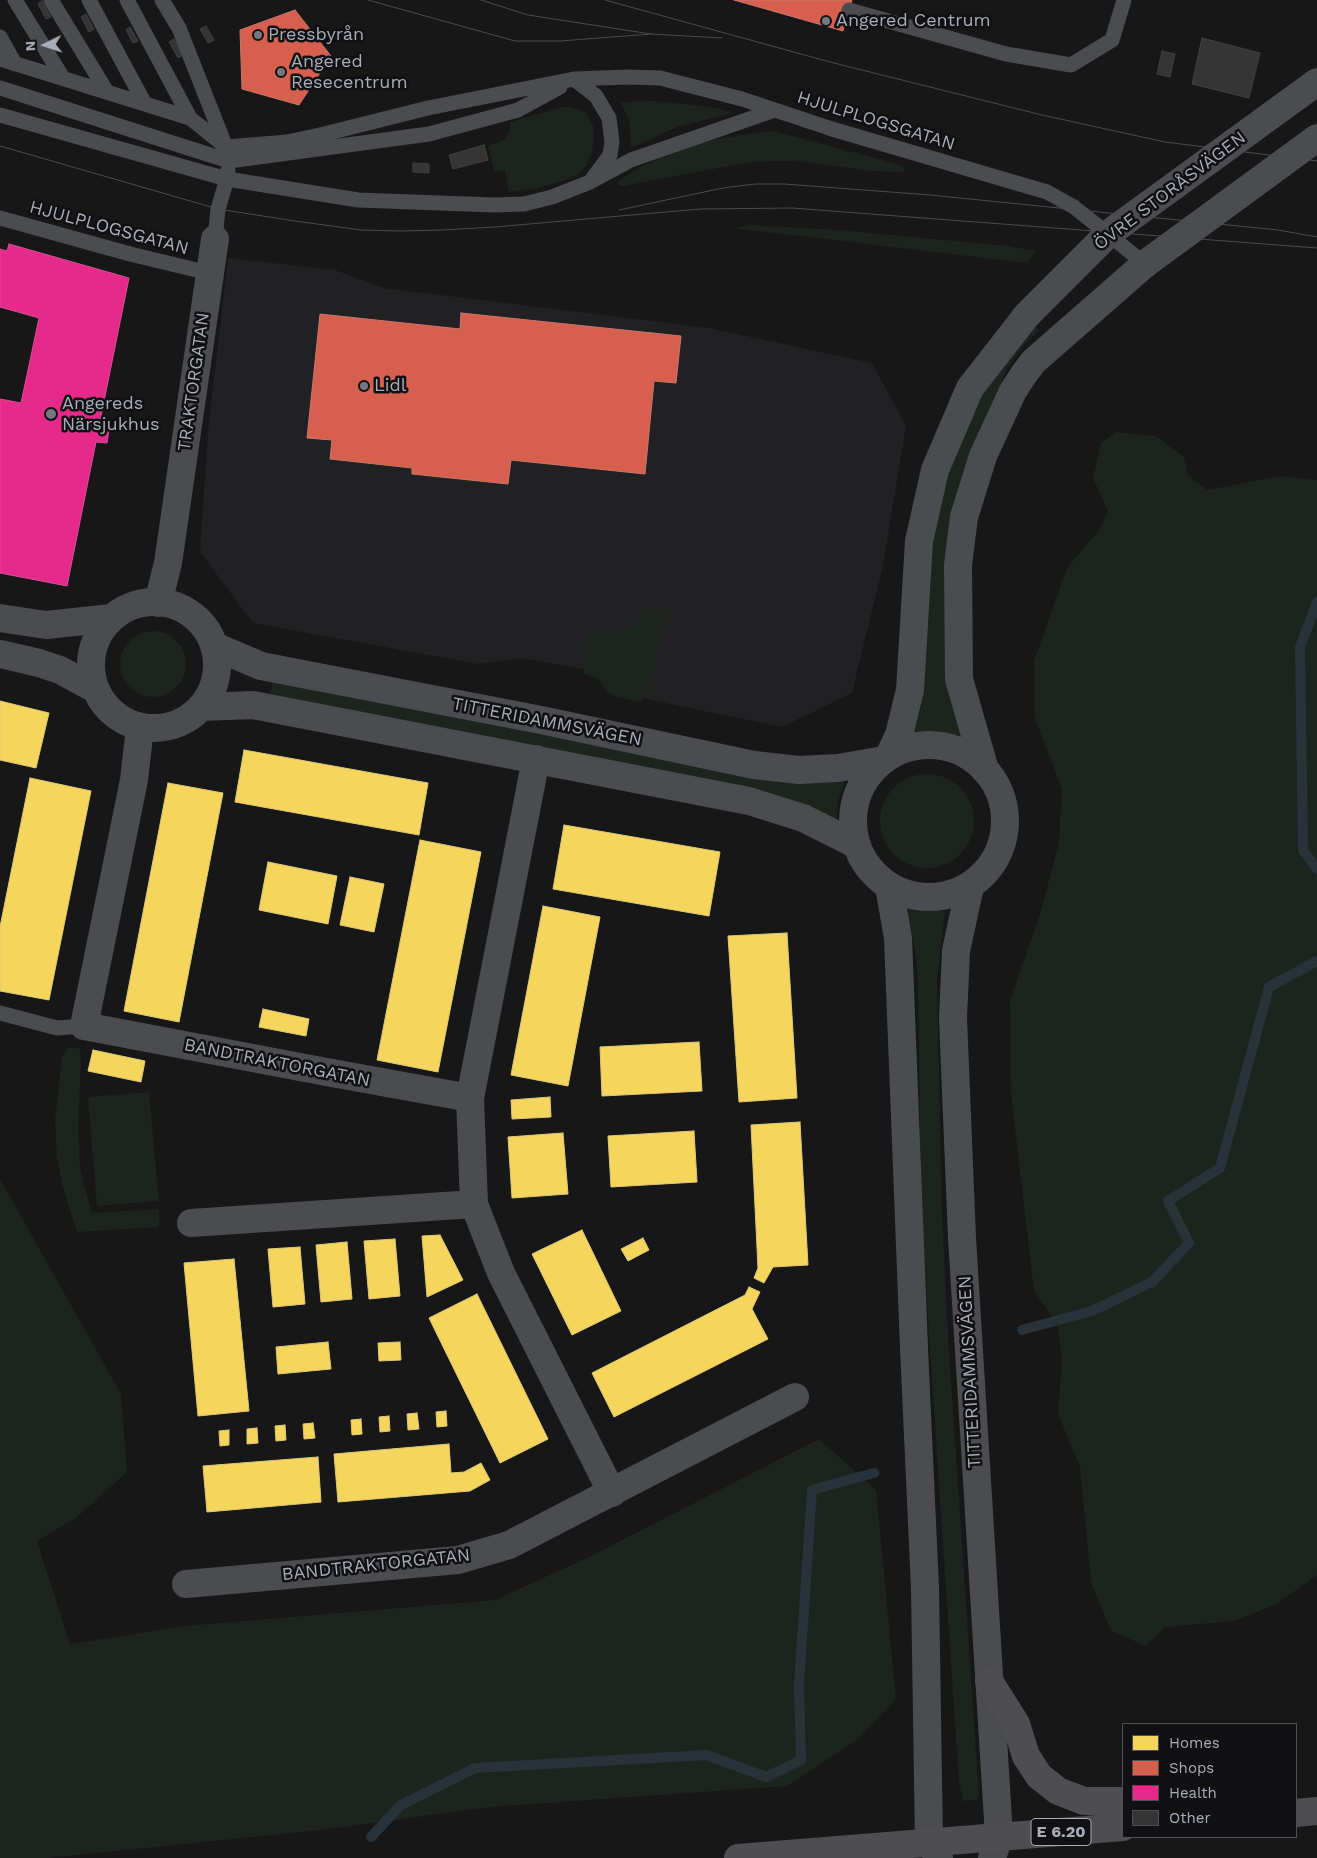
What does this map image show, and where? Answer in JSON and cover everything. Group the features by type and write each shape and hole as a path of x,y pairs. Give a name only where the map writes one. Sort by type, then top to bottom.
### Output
{"highway":[{"path":"989,1681 1016,1724 1026,1756 1039,1776 1058,1791 1084,1801 1122,1801"},
{"path":"1297,1813 1317,1811"},
{"name":"E 6.20","path":"738,1858 996,1847 1122,1827"}],"street":[{"name":"ÖVRE STORÅSVÄGEN","path":"887,758 899,735 910,690 920,541 936,470 970,388 1027,315 1108,234 1317,82"},
{"path":"985,770 959,679 958,565 964,516 983,456 1013,391 1034,361 1145,264 1317,138"},
{"name":"TRAKTORGATAN","path":"158,603 168,563 215,239"},
{"path":"0,618 46,625 112,618 134,606 158,603 174,606 196,618 206,631 214,646 217,667 208,698 189,718 174,725 157,728 140,727 124,721 110,710 95,689 91,670 93,651 100,633 112,618"},
{"name":"TITTERIDAMMSVÄGEN","path":"214,646 261,666 540,720 754,765 799,770 828,769 887,758"},
{"path":"0,654 39,662 60,670 95,689"},
{"path":"201,707 253,704 749,801 803,818 856,845"},
{"path":"84,1026 134,780 140,727"},
{"path":"929,745 950,748 969,756 985,770 997,788 1004,809 1005,831 998,853 986,871 970,886 944,896 915,896 889,886 875,875 864,861 856,845 853,826 854,807 860,789 870,773 887,758 908,748 929,745"},
{"path":"536,759 470,1098 474,1204 501,1273 612,1493"},
{"path":"889,886 898,938 934,1850"},
{"name":"TITTERIDAMMSVÄGEN","path":"970,886 956,951 953,1018 962,1238 989,1681 996,1847"},
{"name":"BANDTRAKTORGATAN","path":"84,1026 321,1072 470,1098"},
{"path":"191,1223 474,1204"},
{"name":"BANDTRAKTORGATAN","path":"186,1584 458,1560 509,1545 795,1397"}],"lane":[{"path":"15,0 64,78"},
{"path":"51,0 107,92"},
{"path":"89,0 145,104"},
{"path":"127,0 190,118 227,154"},
{"path":"162,0 179,28 227,154"},
{"path":"849,10 1006,54 1071,65 1112,40 1124,0"},
{"path":"0,37 15,64"},
{"path":"0,59 190,118"},
{"name":"HJULPLOGSGATAN","path":"227,154 320,135 428,108 574,79 660,78 742,99 832,129 1047,192 1074,207 1145,264"},
{"path":"0,88 227,154 429,134 518,110 574,79 596,96 609,118 612,142 610,155 590,182"},
{"path":"0,115 227,179 358,200 495,205 524,204 552,197 590,182 631,160 775,110"},
{"name":"TRAKTORGATAN","path":"215,239 218,209 227,179 227,154"},
{"name":"HJULPLOGSGATAN","path":"0,218 130,254 209,273"},
{"name":"BANDTRAKTORGATAN","path":"0,1013 57,1028 84,1026"}],"shaded area":[{"path":"651,101 697,105 730,112 729,114 677,127 631,148 629,120 621,102"},
{"path":"563,107 571,107 586,113 593,126 594,141 586,166 579,174 562,181 538,188 509,192 505,170 494,171 488,146 504,140 510,132 510,122"},
{"path":"774,131 901,165 905,170 903,172 873,171 794,161 773,161 745,163 623,186 618,185 620,180 644,165 689,147 712,140"},
{"path":"749,225 839,230 1008,246 1036,251 1027,263 732,228"},
{"path":"228,258 335,270 384,288 709,328 872,363 906,426 883,565 852,693 782,727 636,697 592,671 523,658 478,664 253,623 200,552 208,431"},
{"path":"1034,326 1039,330 1022,347 1006,371 1000,385 998,397 972,452 962,739 930,733 912,734 928,567 944,475 982,394"},
{"path":"1116,432 1156,436 1184,457 1188,475 1207,490 1280,476 1317,480 1317,1575 1275,1605 1234,1621 1165,1627 1146,1646 1111,1631 1091,1582 1080,1467 1058,1414 1062,1359 1057,1324 1034,1291 1011,1094 1010,1001 1040,914 1059,843 1062,789 1035,719 1034,661 1067,568 1099,530 1108,511 1093,478 1101,443"},
{"path":"655,608 666,610 648,692 640,702 616,697 606,691 598,679 584,674 587,635 591,632 612,634 620,632"},
{"path":"153,631 165,634 176,641 183,652 186,664 183,676 176,687 165,694 153,697 141,694 130,687 123,676 120,664 123,652 130,641 141,634"},
{"path":"273,680 840,781 844,782 838,802 837,819 836,821 270,696"},
{"path":"927,774 945,778 960,788 970,803 974,821 970,839 960,854 945,864 927,868 909,864 894,854 884,839 880,821 884,803 894,788 909,778"},
{"path":"909,909 945,911 937,981 942,1213 948,1337 979,1797 976,1800 963,1801 959,1782 921,1204 918,980"},
{"path":"68,1048 80,1049 81,1063 78,1128 80,1167 92,1213 159,1209 159,1227 77,1232 62,1184 57,1157 55,1121 62,1056"},
{"path":"149,1092 159,1201 97,1206 88,1097"},
{"path":"0,1179 121,1394 127,1472 77,1517 37,1541 70,1644 185,1626 495,1600 589,1557 819,1439 876,1490 896,1699 858,1739 787,1786 490,1807 321,1830 48,1858 0,1858"}],"building: Homes":[{"path":"0,701 49,713 36,768 0,760"},
{"path":"244,750 428,783 419,835 235,802"},
{"path":"30,778 91,791 49,1000 0,991 0,927"},
{"path":"168,783 223,793 179,1022 124,1011"},
{"path":"564,825 720,852 709,916 553,889"},
{"path":"420,840 481,852 438,1072 377,1060"},
{"path":"268,862 337,876 328,924 259,910"},
{"path":"350,877 384,884 374,932 340,925"},
{"path":"543,906 600,917 568,1086 511,1075"},
{"path":"787,933 797,1098 739,1102 728,936"},
{"path":"263,1009 309,1019 306,1036 259,1027"},
{"path":"699,1042 702,1091 602,1096 600,1047"},
{"path":"93,1050 145,1061 141,1082 88,1071"},
{"path":"550,1097 551,1117 512,1119 511,1100"},
{"path":"800,1122 808,1265 773,1267 764,1283 754,1278 758,1268 751,1125"},
{"path":"694,1131 697,1182 611,1187 608,1136"},
{"path":"563,1133 568,1194 512,1198 508,1137"},
{"path":"582,1230 621,1311 572,1335 532,1254"},
{"path":"440,1235 463,1280 427,1297 422,1236"},
{"path":"643,1238 649,1250 628,1261 621,1249"},
{"path":"395,1239 400,1296 369,1299 364,1241"},
{"path":"347,1242 352,1299 321,1302 316,1245"},
{"path":"300,1247 305,1304 273,1307 268,1249"},
{"path":"234,1259 249,1411 198,1416 184,1263"},
{"path":"749,1287 760,1292 752,1309 768,1339 614,1417 592,1373 745,1295"},
{"path":"477,1294 548,1439 500,1463 429,1318"},
{"path":"328,1342 331,1369 278,1374 276,1347"},
{"path":"400,1342 401,1360 379,1361 378,1343"},
{"path":"446,1411 447,1426 437,1427 436,1412"},
{"path":"417,1413 419,1429 408,1430 407,1414"},
{"path":"389,1416 390,1431 380,1432 379,1417"},
{"path":"361,1419 362,1434 352,1435 351,1420"},
{"path":"313,1423 315,1438 304,1439 303,1424"},
{"path":"285,1425 286,1440 276,1441 275,1426"},
{"path":"257,1428 258,1443 247,1444 247,1429"},
{"path":"229,1430 229,1445 220,1446 219,1431"},
{"path":"449,1444 451,1473 464,1472 481,1463 490,1480 470,1491 338,1502 334,1454"},
{"path":"318,1457 321,1502 207,1512 203,1466"}],"building: Shops":[{"name":"Angered Centrum","path":"734,0 852,0 843,31"},
{"name":"Angered Resecentrum","path":"295,10 331,56 299,105 242,89 240,30"},
{"path":"461,313 681,336 676,383 654,381 645,474 511,460 508,484 412,474 412,468 330,459 332,440 307,438 320,314 460,329"}],"building: Health":[{"name":"Angereds Närsjukhus","path":"9,244 129,278 100,421 110,423 107,443 96,442 67,586 0,573 0,399 21,403 39,318 0,307 0,249 7,251"}],"building: Other":[{"path":"42,1 51,17 46,19 38,4"},
{"path":"86,14 94,29 89,32 81,17"},
{"path":"206,26 214,40 208,43 200,29"},
{"path":"130,27 138,41 133,43 126,30"},
{"path":"1202,38 1260,53 1249,98 1192,84"},
{"path":"174,39 183,55 178,58 169,42"},
{"path":"1162,51 1175,54 1170,77 1157,74"},
{"path":"484,145 488,160 453,169 449,155"},
{"path":"413,163 429,164 429,173 413,172"}],"waterway":[{"path":"1317,602 1300,647 1303,850 1317,869"},
{"path":"1022,1330 1092,1311 1152,1282 1189,1243 1168,1201 1220,1168 1269,987 1317,961"},
{"path":"371,1837 401,1805 475,1768 707,1755 766,1777 801,1760 799,1684 812,1490 874,1473"}],"tram line":[{"path":"368,0 515,41 560,41 651,34"},
{"path":"481,0 528,15 651,34 722,38"},
{"path":"605,0 830,62 1042,115 1165,142 1317,161"},
{"path":"0,146 218,209 361,230 442,230 700,209 792,208 1317,248"},
{"path":"619,210 723,188 755,184 784,184 930,195 1278,230 1317,237"}],"place":[{"name":"Angered Centrum","path":"826,21"},
{"name":"Pressbyrån","path":"258,35"},
{"name":"Angered Resecentrum","path":"281,72"},
{"name":"Lidl","path":"364,386"},
{"name":"Angereds Närsjukhus","path":"51,414"}]}
